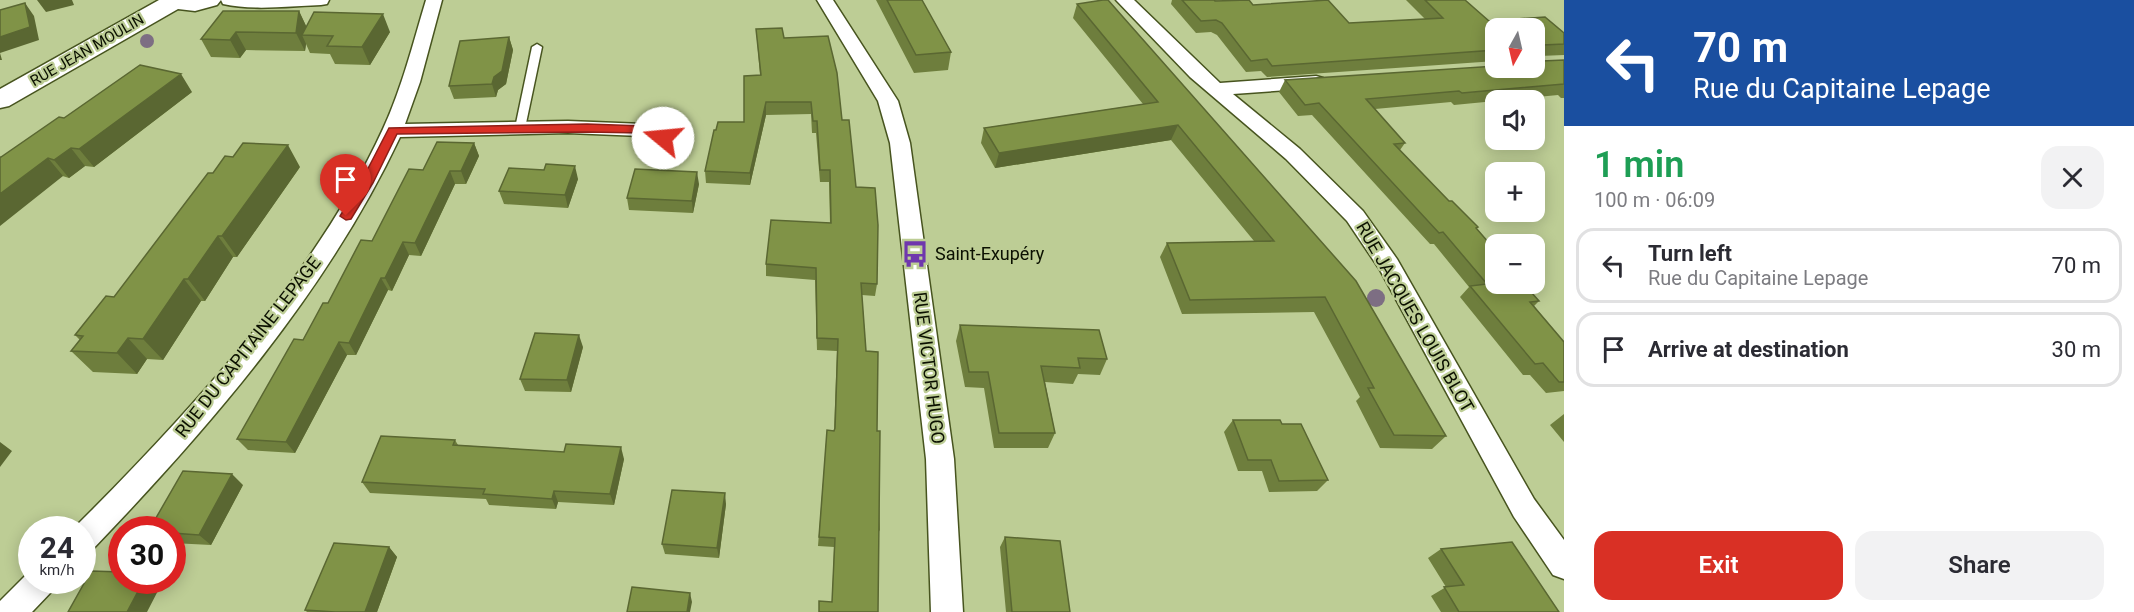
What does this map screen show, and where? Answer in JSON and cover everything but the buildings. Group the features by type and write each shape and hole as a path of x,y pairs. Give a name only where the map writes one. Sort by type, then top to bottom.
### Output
{"street":[{"path":"174,1 195,4 209,0"},
{"path":"229,0 261,2 321,0"},
{"name":"RUE DU CAPITAINE LEPAGE","path":"96,525 188,427 290,300 367,183 393,131 415,70 434,0"},
{"name":"RUE VICTOR HUGO","path":"825,0 888,101 900,143 940,459 947,612"},
{"name":"RUE JACQUES LOUIS BLOT","path":"1124,0 1164,42 1293,154 1355,216 1389,265 1524,508 1564,565"},
{"name":"RUE JEAN MOULIN","path":"0,100 174,1"},
{"path":"1216,89 1330,81"},
{"path":"393,131 520,128 644,130 663,138"},
{"path":"11,612 28,594"}],"lane":[{"path":"520,128 537,47"}],"place":[{"name":"Saint-Exupéry","path":"915,254"}],"route":[{"path":"346,216 367,183 393,131 587,128 644,130 663,138"}]}
